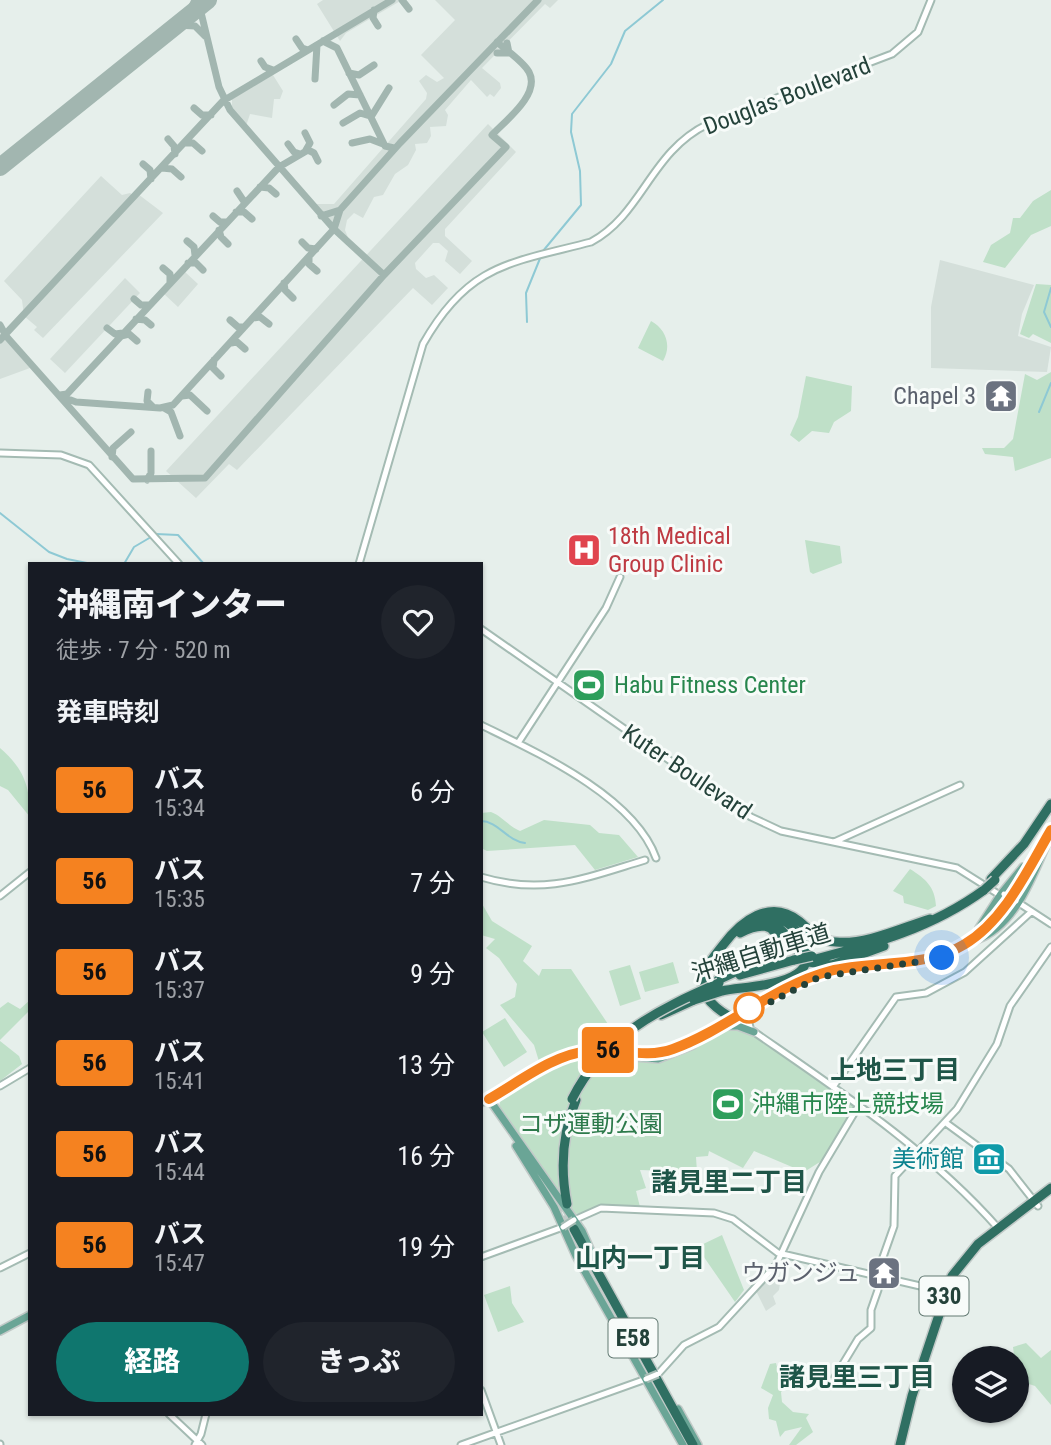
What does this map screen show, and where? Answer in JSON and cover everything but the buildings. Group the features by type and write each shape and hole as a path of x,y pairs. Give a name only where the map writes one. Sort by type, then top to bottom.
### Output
{"highway":[{"name":"沖縄自動車道","path":"563,1200 562,1156 574,1099 593,1063 611,1043 640,1021 673,1003 720,985 883,937 930,919 987,884 1024,844 1051,804"},
{"name":"沖縄自動車道","path":"804,960 884,941 942,917 987,884 1027,846 1051,811"},
{"path":"735,1018 721,1010 704,994 703,979 713,958 746,922 765,912 782,912 823,940 844,943 930,919"},
{"path":"720,985 786,981 801,973 804,967 805,946 790,925 767,915 746,922"},
{"path":"735,1018 712,998 707,980 712,968 740,933 757,921 769,921 784,933 804,960"},
{"path":"643,1024 694,1000 770,956 777,946 775,934 768,926 758,925 740,933"},
{"name":"沖縄自動車道","path":"574,1099 607,1054 643,1024 720,985"},
{"path":"721,1010 724,1016 723,1026"},
{"name":"330","path":"902,1445 909,1405 947,1292 965,1258 998,1228 1037,1205 1051,1188"},
{"name":"330","path":"947,1292 975,1253 1051,1194"},
{"name":"E58","path":"571,1227 693,1445"}],"main road":[{"path":"735,1018 819,977 930,961 951,955 992,932 1016,903 1051,830"},
{"path":"949,952 982,926 1003,895 1047,841"},
{"path":"976,940 1006,909 1047,841"},
{"path":"486,1103 574,1054 607,1050 662,1053 723,1026 818,975 929,958 949,952 970,941 992,921 1047,841"},
{"path":"723,1026 736,1025 752,1030"},
{"path":"486,1103 551,1191 658,1374 693,1445"},
{"path":"486,1103 554,1207 571,1227 646,1379 683,1445"},
{"path":"0,1333 28,1318"}],"street":[{"name":"Douglas Boulevard","path":"361,562 420,351 430,330 469,285 496,267 601,237 622,216 662,159 684,138 708,124 892,54 918,32 931,0"},
{"path":"0,453 61,454 89,465 177,562"},
{"path":"518,743 606,608 621,577"},
{"name":"Kuter Boulevard","path":"483,630 751,817 781,831 957,868 987,884"},
{"path":"483,726 559,765 613,803 642,834 656,858"},
{"path":"834,842 960,785"},
{"path":"483,878 519,887 549,886 645,860"},
{"path":"0,896 28,874"},
{"path":"987,884 1051,924"},
{"path":"833,1087 896,997 926,993 965,972 1031,912"},
{"path":"835,1377 858,1339 871,1328 871,1310 882,1260 894,1226 895,1176 946,1123 997,1044 1010,1006 1051,947"},
{"path":"752,1030 748,1020 753,1011"},
{"path":"735,1018 859,1105 917,1152 998,1228"},
{"path":"0,1086 28,1069"},
{"path":"461,1445 658,1374 687,1343 719,1327 775,1267 819,1172 859,1105"},
{"path":"946,1123 1009,1169 1037,1205"},
{"path":"483,1256 571,1227 601,1208 714,1213 733,1219 782,1254 947,1292"},
{"path":"0,1268 28,1254"},
{"path":"483,1396 501,1445"},
{"path":"171,1416 198,1443"},
{"path":"198,1443 205,1416"}],"shaded area":[{"path":"323,0 402,0 346,33 340,41 317,4"},
{"path":"435,0 558,0 550,8 545,4 482,68 500,83 501,88 494,97 490,94 487,97 471,80 445,110 448,115 446,126 430,127 431,136 427,143 415,144 416,150 408,165 395,174 383,195 374,197 363,218 354,213 347,220 345,230 349,240 315,204 334,204 426,99 427,93 419,81 426,75 437,82 444,78 421,55 455,20"},
{"path":"273,75 283,91 280,99 274,99 272,118 250,114 246,126 232,110 232,99"},
{"path":"488,124 516,152 445,229 445,236 472,261 460,274 445,261 448,251 439,243 433,243 415,263 416,269 426,278 434,275 448,288 432,305 413,288 237,470 229,464 196,498 166,471"},
{"path":"101,176 122,195 138,194 163,213 43,338 34,330 37,327 24,316 22,300 4,281"},
{"path":"940,260 1034,285 1022,314 1018,336 1051,347 1047,372 931,368 931,307"},
{"path":"184,271 198,284 178,307 163,293"},
{"path":"125,278 140,293 65,373 50,359"},
{"path":"0,337 4,339 30,368 0,379"},
{"path":"771,1275 781,1277 779,1290 773,1296 776,1304 766,1311 756,1291"}],"green space":[{"path":"1051,190 1051,226 1031,235 1005,268 983,262 991,245 1010,233 1013,218 1020,218 1033,201"},
{"path":"1036,284 1051,285 1051,343 1033,334 1029,338 1020,334"},
{"path":"651,321 666,338 667,350 663,361 638,348"},
{"path":"1051,372 1051,458 1015,471 1013,457 985,454 982,448 1004,448 1013,439 1025,374 1037,380"},
{"path":"806,376 852,386 851,411 834,422 829,433 812,431 799,442 790,435 798,417"},
{"path":"805,540 840,546 842,563 813,574 810,572"},
{"path":"0,748 15,763 24,779 28,792 28,815 8,790 0,786"},
{"path":"491,812 520,831 544,820 590,825 599,833 619,835 638,857 595,870 575,845 487,851 483,849 483,813"},
{"path":"910,869 929,884 936,906 928,910 904,903 903,896 893,891"},
{"path":"483,905 492,921 532,946 523,961 539,976 542,969 571,969 614,1033 600,1048 541,1068 534,1045 500,1005 515,997 517,984 499,958 486,948 495,939 483,936"},
{"path":"673,962 679,983 645,992 639,972"},
{"path":"630,965 641,999 620,1006 609,971"},
{"path":"8,1002 20,1009 28,1002 28,1012 0,1040 0,1008"},
{"path":"505,1018 527,1052 504,1067 483,1031"},
{"name":"コザ運動公園","path":"727,1028 745,1030 855,1107 823,1160 804,1172 754,1151 743,1168 709,1151 708,1156 696,1157 697,1172 640,1170 646,1188 636,1191 640,1207 602,1206 573,1215 499,1107 501,1098 568,1061 588,1056 649,1061 669,1059 695,1048"},
{"path":"0,1041 19,1056 22,1064 0,1081"},
{"path":"722,1235 744,1290 735,1302 697,1247"},
{"path":"510,1286 512,1303 524,1322 498,1332 484,1295"},
{"path":"1029,1346 1041,1358 1051,1350 1051,1405 1035,1386 1029,1384"},
{"path":"776,1363 785,1388 781,1392 782,1402 793,1412 809,1414 806,1418 813,1432 796,1445 789,1445 802,1427 785,1431 780,1437 776,1421 769,1419 768,1408 773,1395 761,1388 770,1364"}],"waterway":[{"path":"543,251 581,205 580,171 571,132 572,114 611,64 625,31 663,0"},
{"path":"527,322 526,293 541,256"},
{"path":"1051,288 1044,312 1051,327"},
{"path":"1039,412 1051,383"},
{"path":"0,513 49,552 82,562"},
{"path":"156,534 178,535 202,562"},
{"path":"125,562 134,547 151,537"},
{"path":"483,821 493,824 513,839 525,843"}],"taxiway":[{"path":"186,18 195,0"},
{"path":"198,0 219,87 230,110 334,229 384,275"},
{"path":"0,340 223,101 392,0"},
{"path":"402,0 409,9"},
{"path":"321,216 340,210 400,143 538,0"},
{"path":"374,10 373,18 378,26"},
{"path":"177,25 195,26 205,36"},
{"path":"296,39 302,48 308,50"},
{"path":"323,41 337,48 385,146 394,148"},
{"path":"0,325 6,336 133,479 205,478 384,275 506,147 492,135 526,98 531,80 523,64 497,42"},
{"path":"497,53 509,53 507,43"},
{"path":"315,79 317,45"},
{"path":"261,61 265,67 273,70"},
{"path":"349,73 359,75 374,65"},
{"path":"371,117 389,88"},
{"path":"334,105 348,94 360,95"},
{"path":"194,108 202,115 211,115"},
{"path":"343,123 360,113 370,116"},
{"path":"305,133 310,143 306,150"},
{"path":"168,139 174,146 175,154"},
{"path":"352,143 370,139 383,144"},
{"path":"185,143 193,143 202,151"},
{"path":"288,144 294,152 300,154"},
{"path":"60,395 67,394 279,167 308,150 314,153 318,161"},
{"path":"143,164 150,170 151,179"},
{"path":"162,168 172,169 181,177"},
{"path":"260,187 269,188 276,194"},
{"path":"237,191 245,203"},
{"path":"60,396 76,402 160,408 173,405 334,229 340,210"},
{"path":"236,212 244,212 252,219"},
{"path":"213,216 220,222 227,222"},
{"path":"219,230 221,237 228,244"},
{"path":"187,241 194,247 195,255"},
{"path":"302,242 308,248 316,249"},
{"path":"309,257 309,264 317,271"},
{"path":"188,263 196,263 203,270"},
{"path":"163,268 170,274 170,282"},
{"path":"284,283 285,290 293,298"},
{"path":"134,299 141,305 149,305"},
{"path":"253,318 260,317 269,324"},
{"path":"136,319 145,320 151,325"},
{"path":"230,320 238,327 244,327"},
{"path":"107,328 115,334 123,333"},
{"path":"121,336 129,334 137,341"},
{"path":"231,343 237,342 245,349"},
{"path":"214,360 213,368 221,376"},
{"path":"148,392 147,401 153,407"},
{"path":"182,396 190,395 207,411"},
{"path":"164,408 171,412 180,436"},
{"path":"112,457 113,448 131,432"},
{"path":"147,480 151,473 151,451"}],"runway":[{"path":"0,167 208,0"}],"tunnel":[{"path":"562,1202 571,1231"}],"bus line":[{"name":"56","path":"489,1099 574,1054 590,1050 662,1053 688,1043 775,994 818,975 843,969 929,958 964,946 984,930 1002,908 1051,830"}],"place":[{"name":"Chapel 3","path":"1001,396"},
{"name":"18th Medical Group Clinic","path":"584,550"},
{"name":"Habu Fitness Center","path":"589,685"},
{"name":"沖縄市陸上競技場","path":"728,1104"},
{"name":"美術館","path":"989,1159"},
{"name":"ウガンジュ","path":"884,1273"}],"district":[{"name":"上地三丁目","path":"895,1070"},
{"name":"諸見里二丁目","path":"729,1182"},
{"name":"山内一丁目","path":"640,1258"},
{"name":"諸見里三丁目","path":"857,1377"}],"route":[{"path":"749,1008 753,1011 819,977 942,958"}]}
